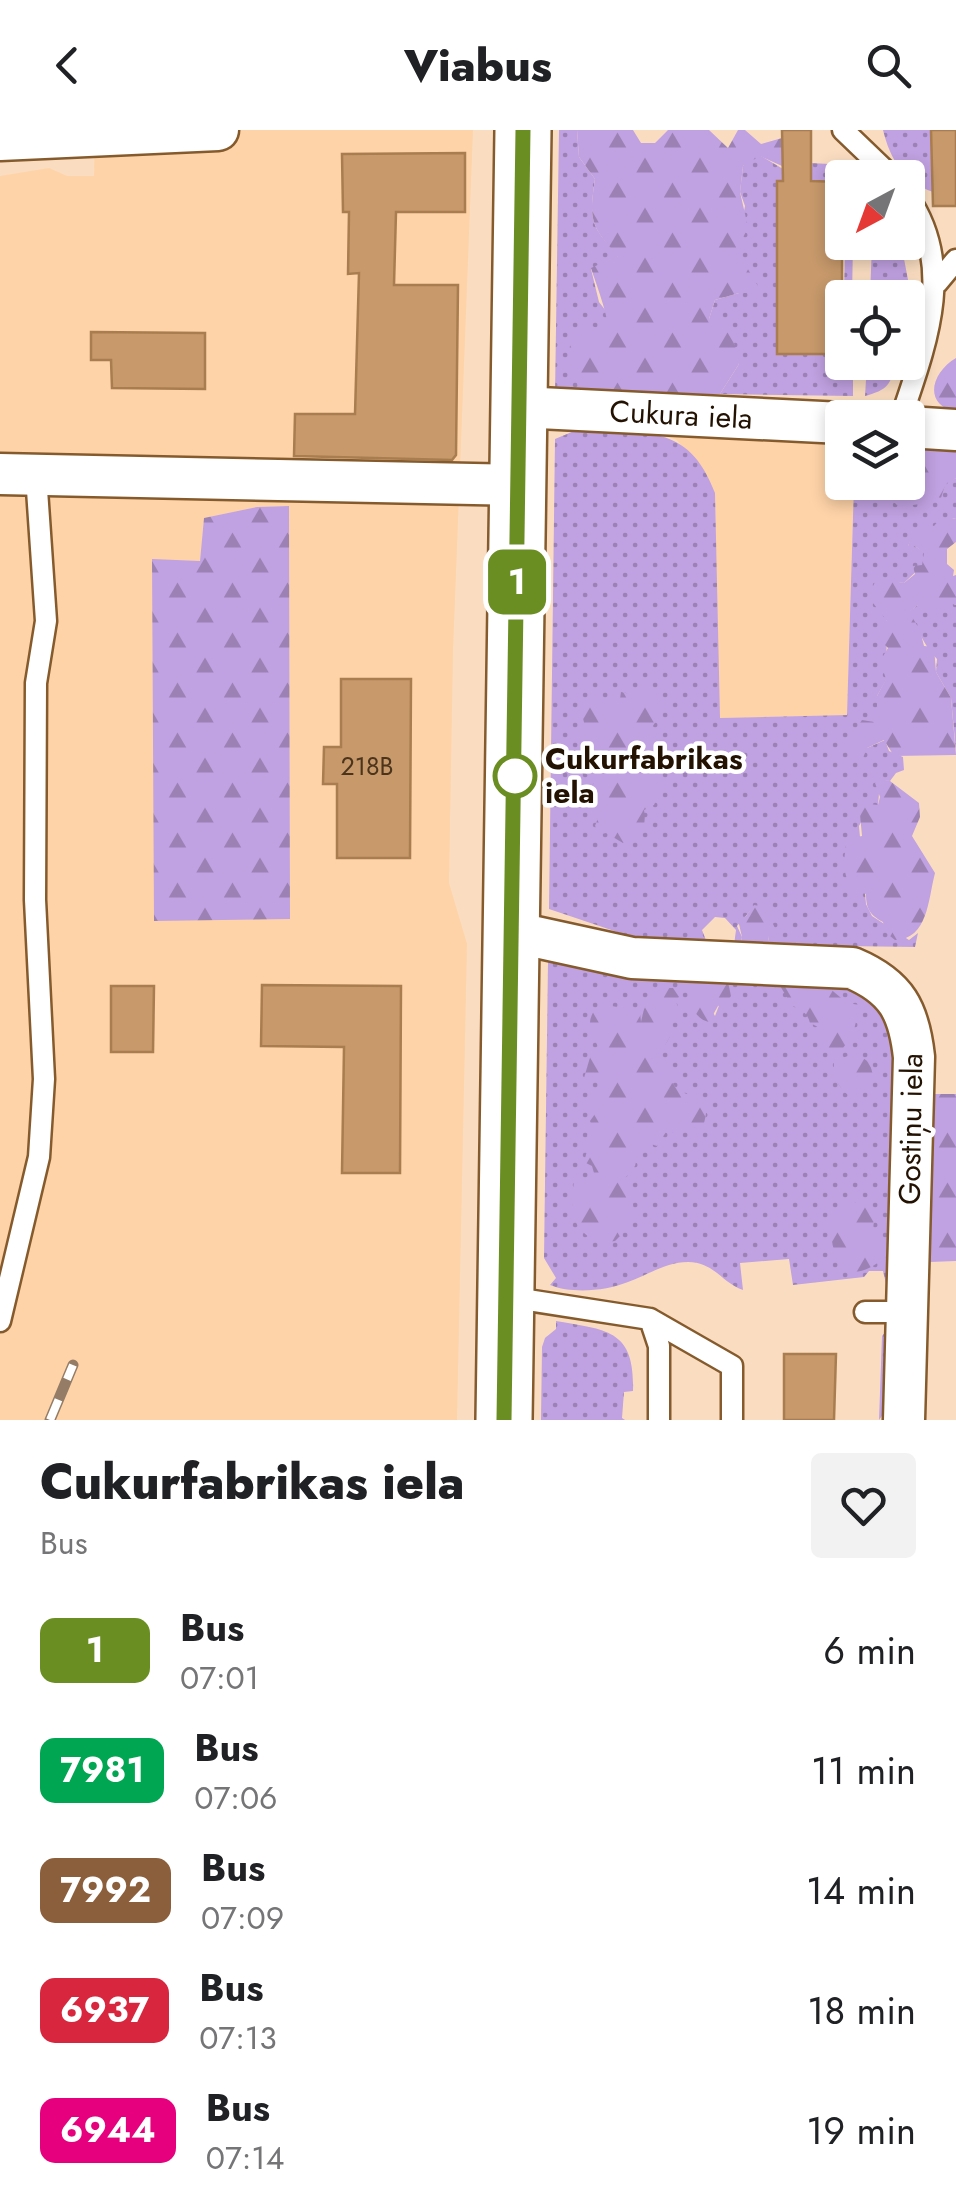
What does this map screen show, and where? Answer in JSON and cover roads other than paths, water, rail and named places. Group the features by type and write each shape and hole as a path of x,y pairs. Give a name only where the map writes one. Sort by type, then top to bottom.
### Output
{"highway":[{"path":"504,1420 522,130"}],"street":[{"path":"0,140 218,130"},
{"name":"Cukura iela","path":"519,407 825,422"},
{"path":"925,428 956,430"},
{"path":"18,474 519,485"},
{"name":"Gostiņu iela","path":"513,932 632,958 852,968 875,978 893,994 904,1011 914,1058 904,1420"}],"lane":[{"path":"843,130 874,160"},
{"path":"907,400 936,308 937,282 925,228"},
{"path":"937,282 956,260"},
{"path":"0,1322 38,1157 44,1079 35,900 36,683 46,621 18,474"},
{"path":"506,1297 650,1319 732,1366 732,1420"},
{"path":"865,1312 907,1312"},
{"path":"650,1319 659,1346 660,1420"}],"railway":[{"path":"50,1420 73,1365"}],"place":[{"name":"Cukurfabrikas iela","path":"515,776"}]}
